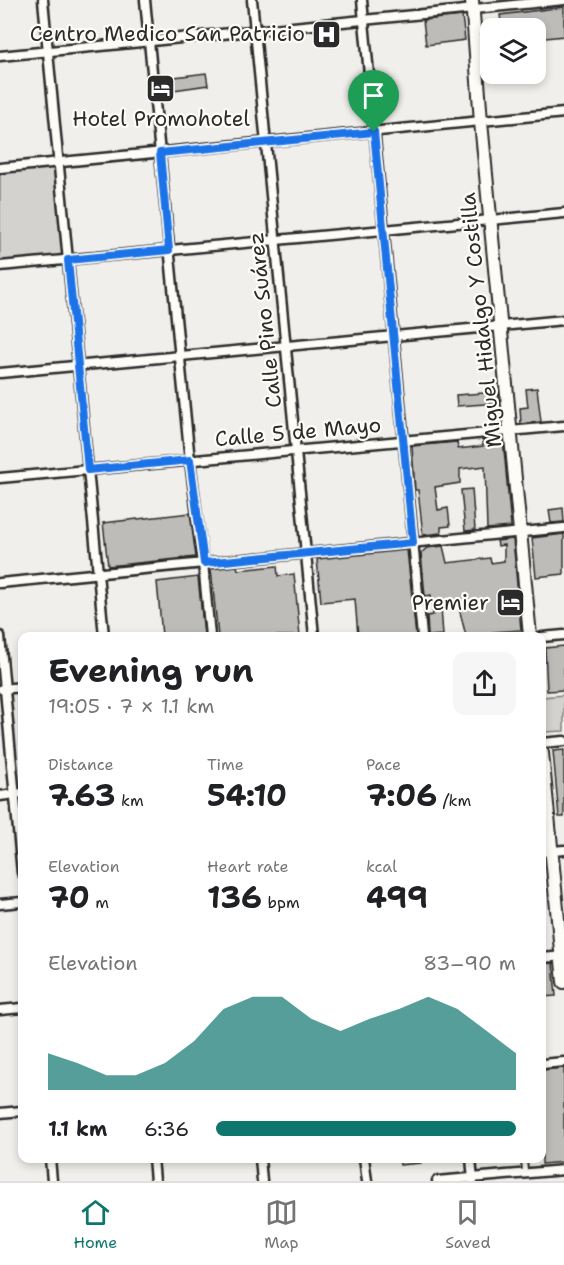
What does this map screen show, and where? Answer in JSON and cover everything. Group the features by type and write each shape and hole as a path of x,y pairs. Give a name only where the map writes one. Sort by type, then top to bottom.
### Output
{"main road":[{"name":"Miguel Hidalgo Y Costilla","path":"472,5 530,632"},
{"path":"546,792 564,982"}],"street":[{"path":"43,0 104,632"},
{"path":"145,0 190,460 204,563 210,632"},
{"name":"Calle Pino Suárez","path":"252,0 314,632"},
{"path":"362,0 422,632"},
{"path":"0,56 364,20 472,5 564,0"},
{"path":"0,168 564,113"},
{"path":"0,266 564,213"},
{"path":"0,373 286,348 564,320"},
{"name":"Calle 5 de Mayo","path":"0,478 564,426"},
{"path":"0,583 564,528"},
{"path":"546,637 564,635"},
{"path":"0,636 2,689 18,788"},
{"path":"2,689 18,687"},
{"path":"546,743 564,741"},
{"path":"0,796 18,794"},
{"path":"0,904 18,902"},
{"path":"546,958 563,956"},
{"path":"0,1010 18,1008"},
{"path":"546,1064 564,1062"},
{"path":"0,1113 18,1111"},
{"path":"50,1163 52,1181"},
{"path":"153,1163 155,1181"},
{"path":"260,1163 262,1181"},
{"path":"365,1163 367,1181"},
{"path":"471,1163 473,1179"},
{"path":"436,1181 564,1170"}],"lane":[{"path":"524,1163 525,1173"}],"shaded area":[{"path":"56,164 63,256 0,262 0,169"},
{"path":"564,695 564,731 546,732 546,697"}],"building":[{"path":"564,7 564,36 546,38 546,18 500,18 500,15"},
{"path":"462,16 465,40 426,45 423,20"},
{"path":"206,73 208,85 160,92 159,79"},
{"path":"537,388 541,422 521,424 520,408 528,407 526,389"},
{"path":"498,392 500,403 457,406 456,395"},
{"path":"503,438 511,527 487,529 485,466 460,469 460,483 435,487 438,510 448,508 450,526 441,527 441,533 423,535 418,490 415,490 412,446 457,442 458,449 483,446 483,440"},
{"path":"472,489 475,530 465,531 461,490"},
{"path":"563,508 564,522 551,523 549,510"},
{"path":"190,513 196,557 108,566 103,523"},
{"path":"564,534 564,574 536,577 532,538"},
{"path":"513,539 521,630 465,632 458,604 441,607 443,632 428,632 427,616 433,615 431,595 425,596 421,553 427,548 443,546 447,563 490,558 491,563 504,561 504,545 498,546 497,541"},
{"path":"407,550 416,632 358,632 355,599 321,602 317,559"},
{"path":"237,566 238,570 277,566 278,576 294,574 300,632 218,632 211,569"},
{"path":"198,577 204,632 162,632 157,582"},
{"path":"564,646 564,690 547,691 546,648"},
{"path":"564,750 564,817 559,817 553,751"},
{"path":"553,963 556,996 546,997 546,964"},
{"path":"564,1068 564,1162 542,1164 546,1163 546,1070"}],"place":[{"name":"Centro Medico San Patricio","path":"326,34"},
{"name":"Hotel Promohotel","path":"161,88"},
{"name":"Premier","path":"510,603"}],"route":[{"path":"374,132 413,543 204,563 190,460 88,470 68,260 169,250 160,153 374,132"}]}
